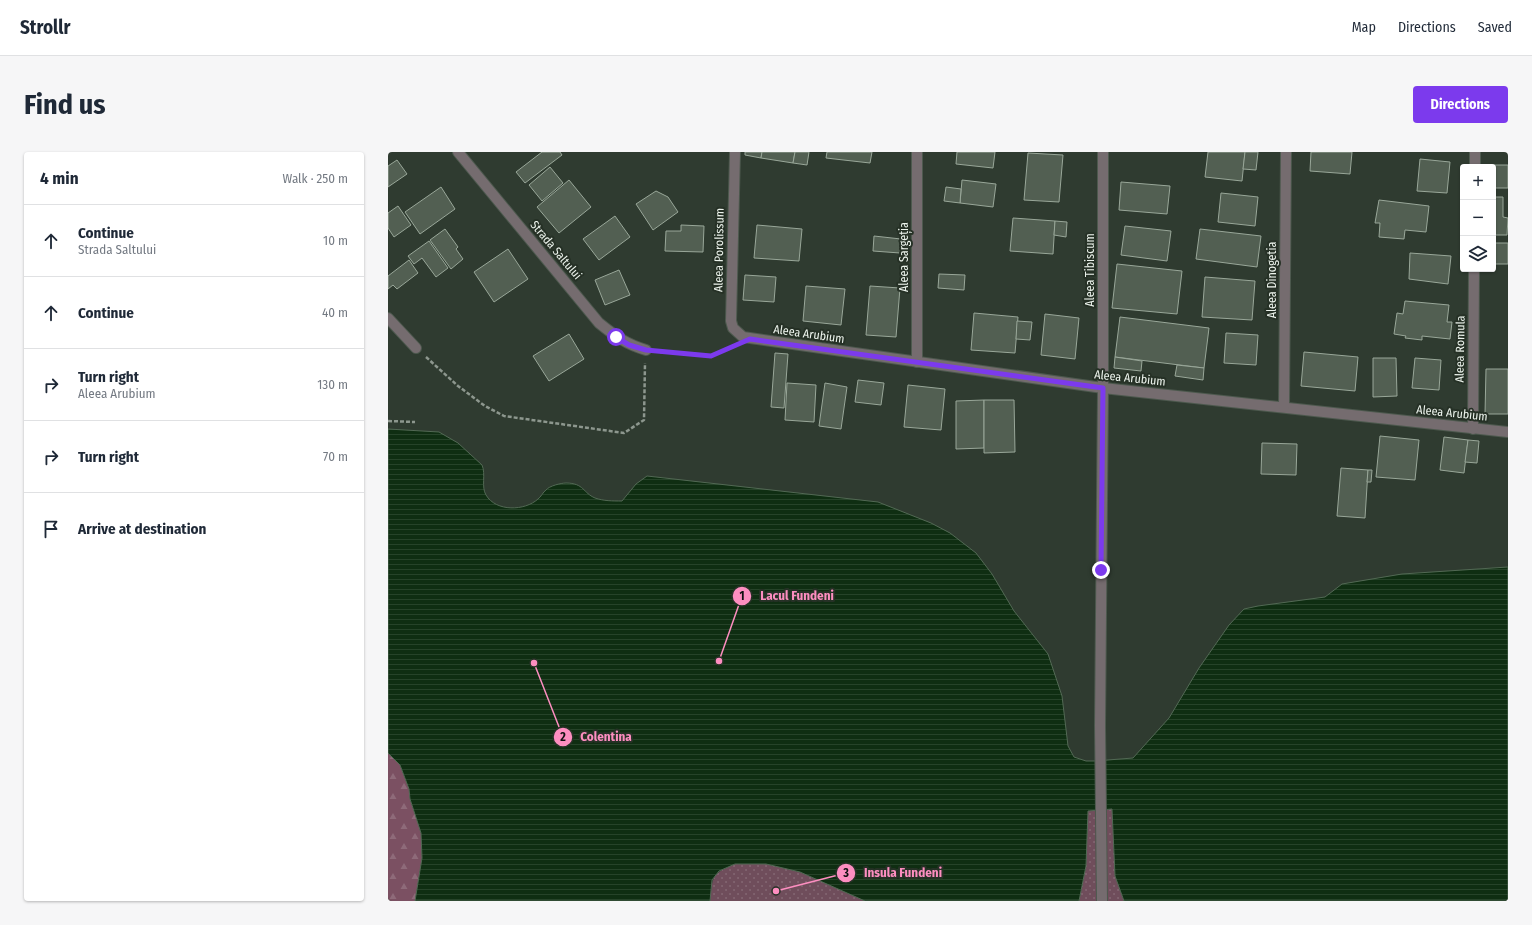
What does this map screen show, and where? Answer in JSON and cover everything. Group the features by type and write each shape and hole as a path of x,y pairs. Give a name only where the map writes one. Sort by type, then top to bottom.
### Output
{"street":[{"name":"Strada Saltului","path":"458,152 599,323 616,337 629,345 646,350"},
{"name":"Aleea Porolissum","path":"735,152 731,320 733,328 737,333 750,339"},
{"name":"Aleea Sargeția","path":"917,152 917,362"},
{"name":"Aleea Tibiscum","path":"1102,901 1100,726 1103,388 1103,152"},
{"name":"Aleea Dinogetia","path":"1284,407 1286,152"},
{"path":"1475,164 1476,152"},
{"name":"Aleea Romula","path":"1473,429 1474,272"},
{"path":"388,318 416,348"},
{"name":"Aleea Arubium","path":"750,339 1103,388 1508,432"}],"path":[{"path":"416,348 458,386 485,406 504,416 624,433 644,420 646,350 711,356 750,339"},
{"path":"388,421 415,422"}],"shaded area":[{"path":"388,429 439,432 458,443 482,465 486,495 491,501 503,507 511,508 526,506 538,499 550,487 566,483 572,483 580,486 588,494 595,498 622,501 636,484 647,476 878,502 931,523 950,533 976,553 992,574 1014,611 1048,654 1062,696 1068,746 1074,757 1086,761 1133,758 1169,718 1199,668 1229,625 1244,609 1325,597 1342,584 1402,574 1508,567 1508,901 1124,901 1115,876 1112,809 1088,811 1086,866 1079,901 865,901 800,872 766,864 735,864 719,871 712,880 710,901 415,901 422,858 421,833 410,799 409,789 400,765 388,753"},
{"path":"1112,809 1115,876 1124,901 1079,901 1086,866 1088,811"},
{"path":"735,864 766,864 800,872 865,901 710,901 713,881 717,874 721,870"}],"green space":[{"path":"388,753 400,765 409,789 410,799 421,833 422,858 415,901 388,901"}],"building":[{"path":"542,152 560,152 562,155 525,183 516,172"},
{"path":"745,152 762,152 761,158 745,155"},
{"path":"762,152 795,152 793,163 761,158"},
{"path":"795,152 809,152 807,165 793,163"},
{"path":"827,152 872,152 870,163 826,158"},
{"path":"957,152 995,152 993,168 956,164"},
{"path":"1208,152 1245,152 1242,181 1205,177"},
{"path":"1245,152 1258,152 1256,170 1243,169"},
{"path":"1311,152 1352,152 1350,174 1310,171"},
{"path":"1028,153 1063,155 1059,202 1024,200"},
{"path":"1420,159 1450,162 1447,193 1417,191"},
{"path":"397,160 407,174 388,187 388,166"},
{"path":"1496,165 1508,165 1508,188 1496,188"},
{"path":"550,167 563,183 542,201 529,185"},
{"path":"569,180 591,207 559,233 537,207"},
{"path":"962,180 996,184 993,207 960,203"},
{"path":"1121,182 1170,186 1167,214 1119,210"},
{"path":"441,187 455,209 420,234 405,212"},
{"path":"946,187 961,189 960,203 944,201"},
{"path":"656,191 668,197 678,212 653,230 636,204"},
{"path":"1221,193 1258,197 1255,226 1218,222"},
{"path":"1496,197 1503,197 1503,217 1508,218 1507,235 1496,235"},
{"path":"1379,200 1429,206 1426,232 1405,230 1404,239 1379,237 1380,223 1375,223"},
{"path":"398,206 411,225 394,237 388,228 388,213"},
{"path":"615,216 630,237 599,260 583,239"},
{"path":"1013,218 1055,221 1053,254 1010,251"},
{"path":"1055,221 1067,222 1066,237 1054,235"},
{"path":"681,225 704,226 703,252 665,251 666,231 681,231"},
{"path":"757,225 802,229 799,261 754,258"},
{"path":"1125,226 1171,231 1167,261 1121,255"},
{"path":"445,229 458,247 456,249 463,259 451,269 430,240"},
{"path":"1200,229 1261,236 1257,267 1196,259"},
{"path":"874,236 901,239 900,253 873,251"},
{"path":"429,241 448,268 436,277 422,258 414,264 408,256"},
{"path":"1496,243 1508,243 1508,264 1496,264"},
{"path":"508,249 528,279 494,302 474,272"},
{"path":"1410,253 1451,256 1448,284 1409,279"},
{"path":"409,260 418,273 397,289 393,285 388,289 388,276"},
{"path":"1117,264 1182,271 1177,314 1112,308"},
{"path":"619,270 630,295 605,305 595,280"},
{"path":"939,274 965,275 964,290 938,288"},
{"path":"745,275 776,277 774,302 743,300"},
{"path":"1205,277 1255,281 1252,320 1202,317"},
{"path":"806,286 845,289 841,325 803,321"},
{"path":"870,286 900,288 896,337 866,335"},
{"path":"1405,301 1449,305 1447,322 1452,322 1450,339 1422,336 1422,340 1405,338 1406,336 1394,334 1397,313 1403,314"},
{"path":"974,313 1018,317 1015,353 971,350"},
{"path":"1045,314 1079,318 1075,359 1041,355"},
{"path":"1120,317 1209,328 1204,368 1115,357"},
{"path":"1017,321 1032,322 1030,340 1016,339"},
{"path":"1226,333 1258,335 1256,365 1224,363"},
{"path":"569,334 584,359 549,381 533,356"},
{"path":"1304,352 1358,357 1355,391 1301,386"},
{"path":"775,353 788,354 784,408 771,407"},
{"path":"1115,357 1142,361 1141,371 1114,368"},
{"path":"1373,358 1396,358 1397,396 1373,397"},
{"path":"1415,358 1441,360 1439,390 1412,388"},
{"path":"1177,365 1204,368 1203,380 1175,376"},
{"path":"1486,369 1508,369 1508,414 1485,414"},
{"path":"858,380 884,383 881,405 855,402"},
{"path":"787,383 816,385 814,422 785,420"},
{"path":"825,383 847,387 841,429 819,426"},
{"path":"908,385 945,389 941,430 904,427"},
{"path":"984,400 984,448 956,449 956,401"},
{"path":"984,400 1014,400 1015,452 984,453"},
{"path":"1380,436 1419,440 1415,480 1376,477"},
{"path":"1444,437 1468,440 1464,473 1440,470"},
{"path":"1468,440 1479,441 1477,463 1465,462"},
{"path":"1262,443 1297,444 1296,475 1261,474"},
{"path":"1341,468 1368,470 1365,518 1337,516"},
{"path":"1368,470 1372,470 1371,482 1367,482"}],"place":[{"name":"Lacul Fundeni","path":"719,661"},
{"name":"Colentina","path":"534,663"},
{"name":"Insula Fundeni","path":"776,891"}],"route":[{"path":"616,337 629,345 646,350 711,356 750,339 1103,388 1101,570"}]}
